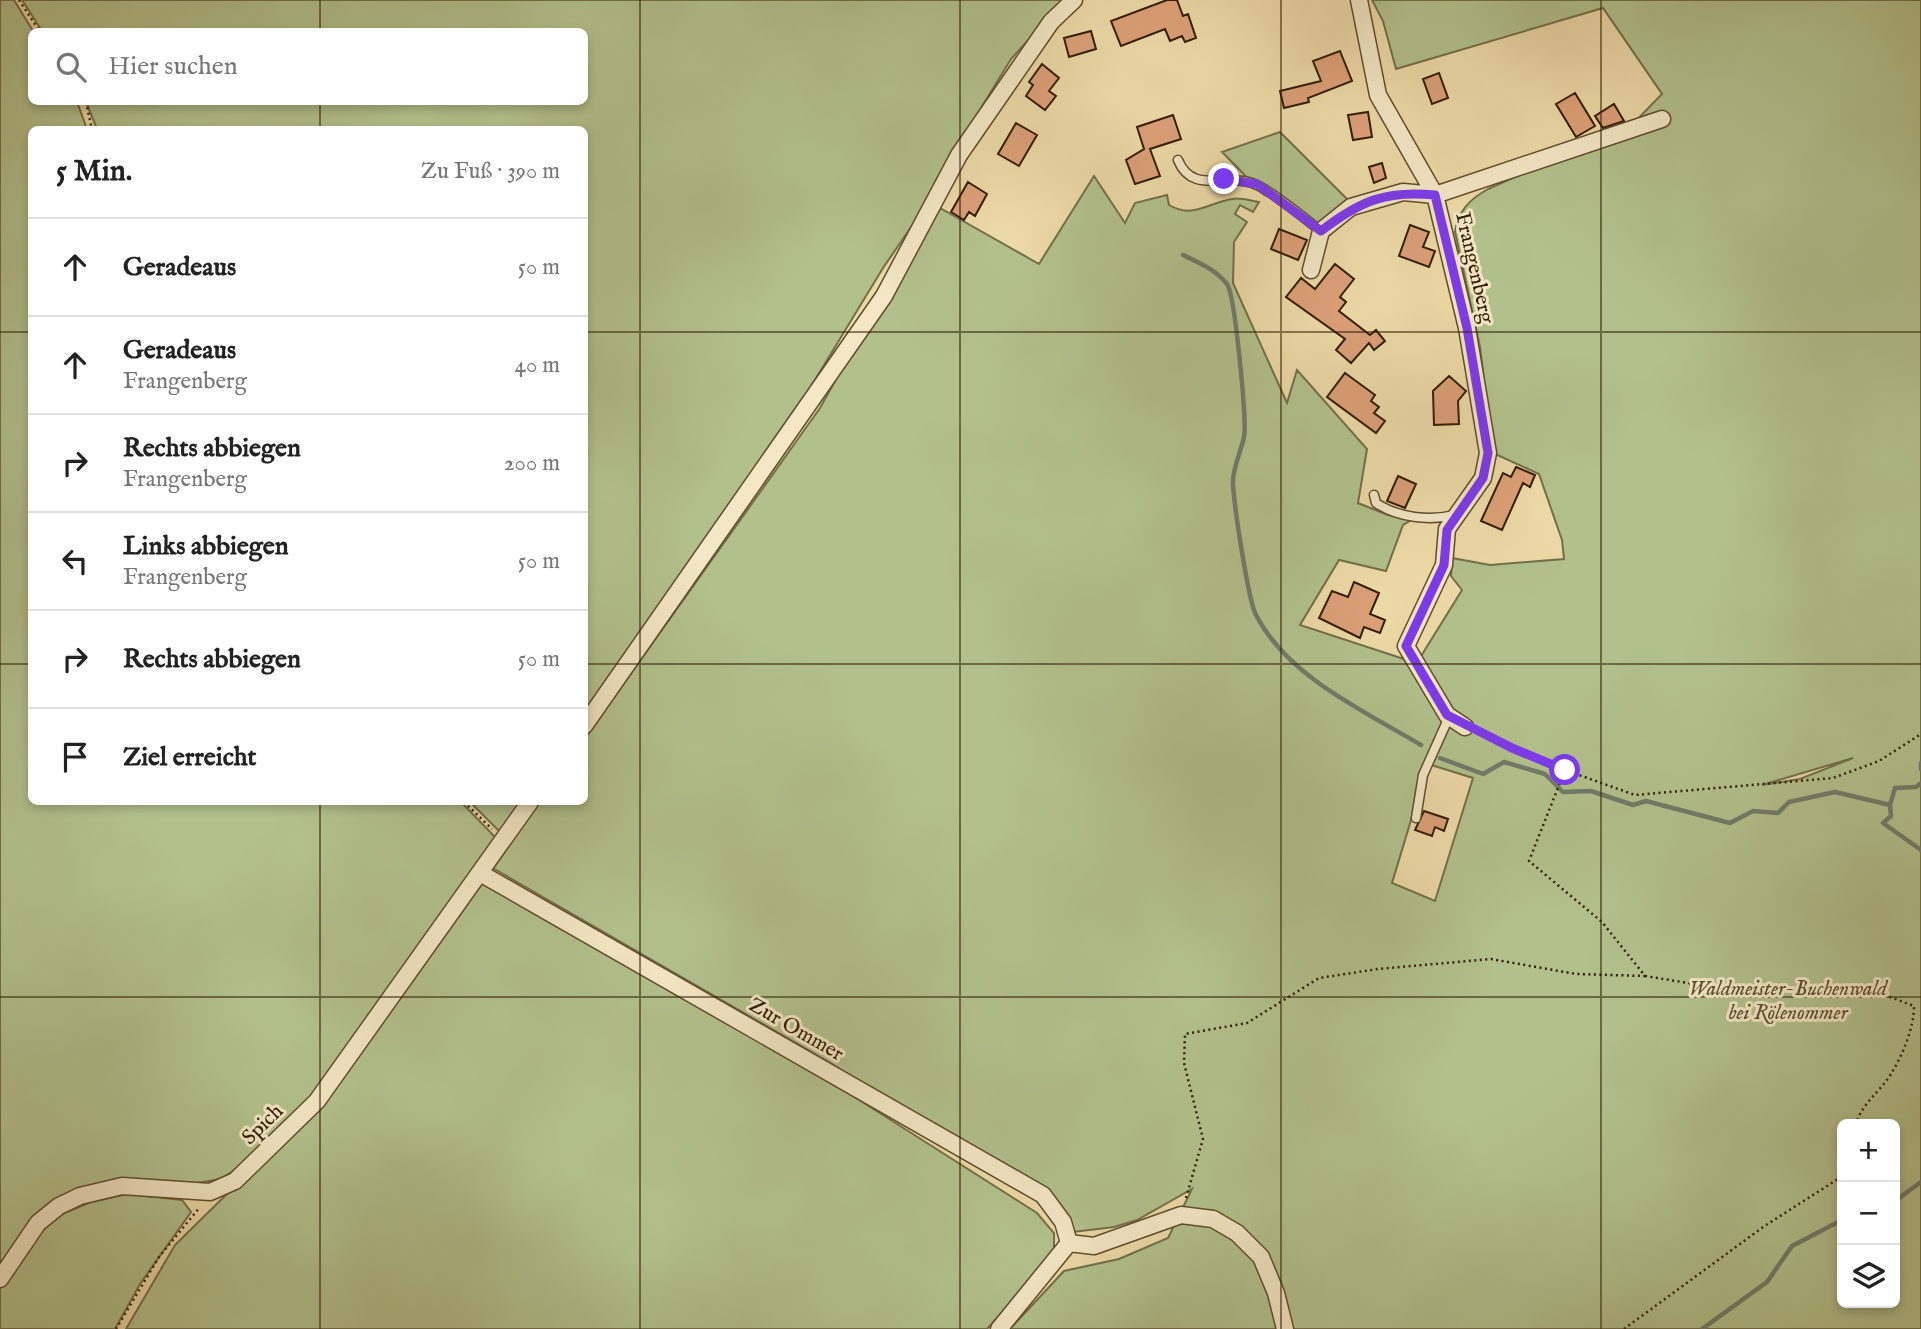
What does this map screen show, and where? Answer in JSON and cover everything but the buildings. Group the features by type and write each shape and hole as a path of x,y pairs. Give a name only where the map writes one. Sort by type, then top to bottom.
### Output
{"street":[{"path":"588,720 884,296 959,155 1051,22 1074,0"},
{"name":"Frangenberg","path":"1359,0 1378,95 1435,195 1467,328 1488,453 1483,478 1447,530 1444,565 1406,646 1449,717 1465,727"},
{"name":"Frangenberg","path":"1321,231 1351,207 1403,192 1435,195 1662,119"},
{"path":"1311,270 1321,231"},
{"name":"Spich","path":"210,1192 234,1181 317,1101 528,805"},
{"name":"Zur Ommer","path":"480,873 1043,1195 1063,1222 1069,1243"},
{"path":"0,1279 38,1223 59,1206 80,1196 122,1186 210,1192"},
{"path":"999,1329 1069,1243 1094,1246 1181,1215 1213,1219 1237,1233 1261,1257 1276,1293 1285,1329"}],"lane":[{"path":"1178,160 1183,173 1197,181 1224,179 1257,184 1321,231"},
{"path":"1374,495 1376,503 1383,507 1425,520 1458,514"},
{"path":"1416,818 1423,775 1449,717"}],"path":[{"path":"19,0 37,28"},
{"path":"87,105 91,126"},
{"path":"1465,727 1565,770 1635,795 1833,778 1879,761 1921,734"},
{"path":"1565,770 1529,861 1602,922 1645,976"},
{"path":"467,805 502,839"},
{"path":"1181,1215 1203,1139 1184,1063 1185,1034 1247,1023 1319,978 1378,969 1492,959 1576,974 1645,976 1688,983 1798,989 1858,985 1913,1006 1914,1022 1891,1074 1860,1111 1858,1119"},
{"path":"1624,1329 1763,1227 1837,1180"},
{"path":"116,1329 159,1257 210,1192"}],"green space":[{"path":"0,0 14,0 31,28 28,28 28,105 78,105 86,126 28,126 28,805 464,805 499,841 306,1106 253,1158 221,1179 197,1183 79,1190 0,1266"},
{"path":"22,0 1064,0 1011,59 951,157 929,201 883,268 773,449 588,715 588,126 96,126 87,105 588,105 588,28 40,28"},
{"name":"Waldmeister-Buchenwald bei Rölenommer","path":"1372,0 1921,0 1921,1329 1010,1329 1064,1271 1119,1259 1168,1238 1192,1189 1137,1220 1114,1227 1073,1232 1048,1201 827,1061 491,867 537,805 588,805 588,734 820,408 895,274 940,208 1039,264 1094,176 1125,223 1135,203 1167,195 1169,205 1185,211 1235,199 1259,202 1253,212 1240,205 1235,214 1247,222 1234,242 1233,283 1287,403 1297,370 1367,449 1358,503 1388,515 1415,518 1403,525 1386,571 1339,560 1300,625 1410,661 1418,661 1462,590 1451,576 1452,558 1490,565 1564,559 1562,540 1539,474 1493,453 1480,347 1455,232 1466,206 1488,189 1631,126 1662,94 1603,8 1396,69 1383,21","holes":["1853,758 1800,779 1762,785","1428,764 1473,778 1435,901 1392,883"]},
{"path":"1280,132 1351,203 1316,230 1293,205 1264,195 1222,152"},
{"path":"473,805 527,805 504,836"},
{"path":"483,877 820,1075 1037,1213 1054,1233 1054,1256 987,1329 126,1329 175,1245 305,1117"},
{"path":"127,1194 182,1200 191,1212 140,1284 115,1329 0,1329 0,1282 35,1236 55,1217 91,1202"}],"waterway":[{"path":"1183,255 1218,275 1227,284 1230,293 1244,408 1244,437 1235,466 1233,484 1245,572 1256,615 1287,657 1307,674 1329,691 1421,745"},
{"path":"1440,758 1483,774 1504,762 1545,774 1563,792 1591,791 1633,805 1646,801 1730,823 1753,811 1778,813 1789,802 1835,792 1890,805"},
{"path":"1921,763 1921,769"},
{"path":"1921,783 1916,787 1895,788 1890,805 1891,816 1883,823 1921,850"},
{"path":"1900,1197 1921,1182"},
{"path":"1702,1329 1767,1282 1792,1246 1837,1223"}],"route":[{"path":"1224,179 1257,184 1321,231 1351,207 1403,192 1435,195 1467,328 1488,453 1483,478 1447,530 1444,565 1406,646 1447,715 1465,727 1565,770"}]}
